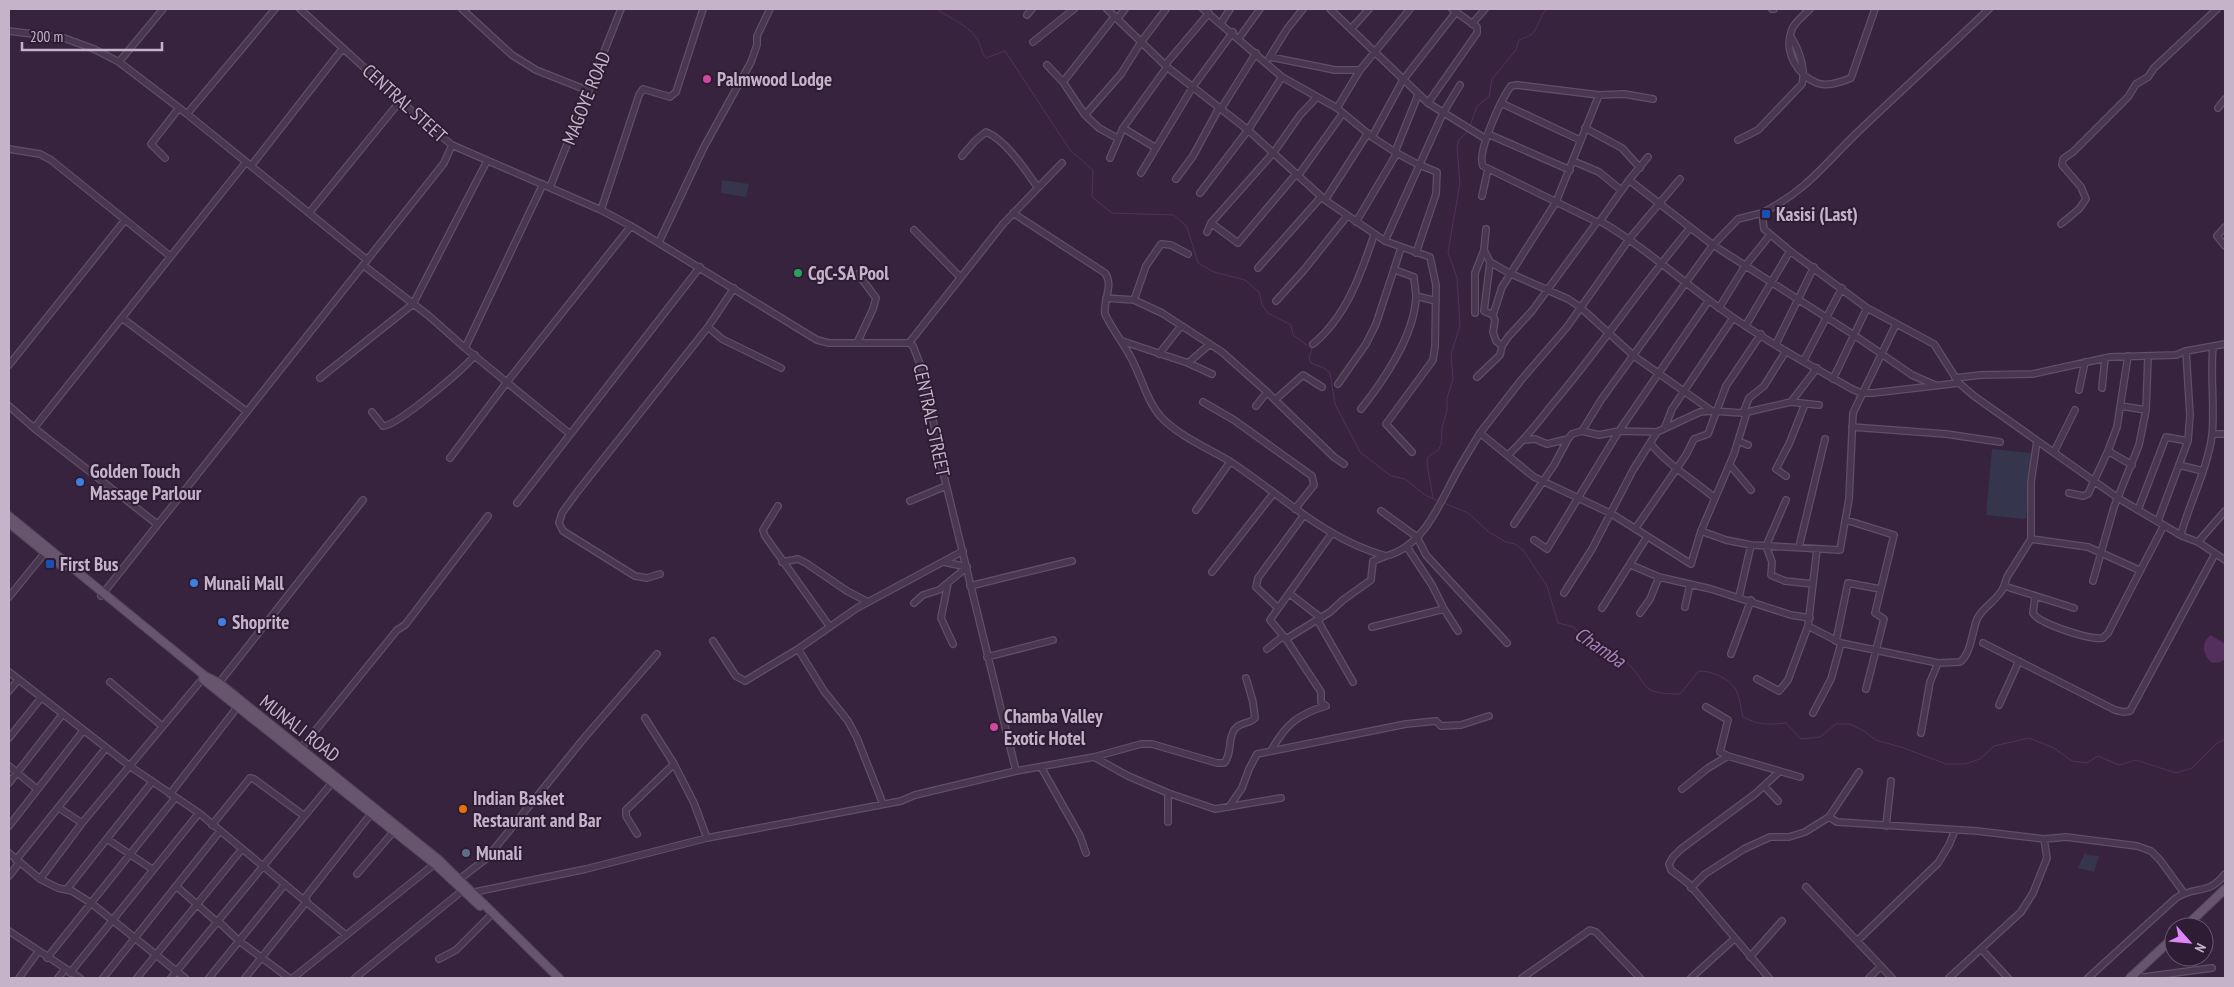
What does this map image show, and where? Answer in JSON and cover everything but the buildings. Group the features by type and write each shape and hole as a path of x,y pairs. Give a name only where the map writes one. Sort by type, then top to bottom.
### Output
{"main road":[{"name":"MUNALI ROAD","path":"9,516 102,595 437,862 552,978"},
{"name":"MUNALI ROAD","path":"9,523 47,550"},
{"name":"MUNALI ROAD","path":"204,677 219,683 240,704"},
{"name":"MUNALI ROAD","path":"374,811 394,831 437,862"},
{"name":"MUNALI ROAD","path":"467,892 559,978"},
{"path":"2196,917 2224,893"},
{"path":"2131,977 2164,946"}],"street":[{"path":"119,62 163,9"},
{"path":"187,114 275,9"},
{"name":"CENTRAL STEET","path":"300,9 452,144 487,161 550,187"},
{"path":"462,9 512,55 536,70 589,91"},
{"name":"MAGOYE ROAD","path":"550,187 621,9"},
{"path":"602,210 615,163 641,92 643,89 648,89 670,97 676,92 702,9"},
{"path":"659,242 704,147 751,62 757,45 757,36 770,9"},
{"path":"1026,14 1032,9"},
{"path":"1032,42 1074,9"},
{"path":"1107,9 1166,66 1274,152 1323,199 1385,241 1430,257 1436,285 1435,348 1433,360 1386,424 1412,452"},
{"path":"1063,82 1116,17 1125,9"},
{"path":"1085,115 1121,74 1141,42 1166,9"},
{"path":"1221,24 1230,9"},
{"path":"1239,38 1260,9"},
{"path":"1265,63 1287,29 1303,9"},
{"path":"1330,9 1428,103 1487,137 1570,170"},
{"path":"1351,29 1369,9"},
{"path":"1336,108 1360,70 1410,9"},
{"path":"1472,24 1485,9"},
{"path":"1810,9 1792,30 1791,56 1803,75 1819,84 1844,81 1851,78 1874,9"},
{"path":"1582,431 1601,400 1685,283 1713,245 1738,219 1762,213 1784,202 1808,184 1852,138 1989,9"},
{"path":"2061,224 2079,209 2086,199 2081,188 2062,165 2062,159 2073,152 2128,97 2136,84 2148,77 2154,68 2217,9"},
{"path":"1258,268 1323,199 1370,135 1403,80 1454,10 1477,28 1478,33 1428,103"},
{"path":"1110,158 1117,138 1206,11 1282,77 1336,108 1396,153 1437,172 1438,185 1416,253"},
{"path":"9,30 64,38 94,49 119,62 187,114 367,260"},
{"path":"1141,173 1192,88 1232,32"},
{"path":"34,428 170,256 343,48"},
{"path":"1176,179 1193,156 1256,53"},
{"path":"1270,57 1335,70 1360,70"},
{"path":"1047,65 1063,82 1085,115 1099,128 1117,138"},
{"path":"1738,140 1758,130 1787,102 1802,84 1803,75"},
{"path":"1200,193 1248,130 1282,77"},
{"path":"1385,241 1444,113 1460,85"},
{"path":"1652,99 1624,94 1599,95 1517,85 1511,86 1501,103 1487,137 1481,162 1488,169 1599,221 1630,238 1660,264 1719,308 1786,351 1862,393 1888,392 1935,385 1981,375 2032,374 2105,358 2176,355 2186,351 2225,344"},
{"path":"1356,222 1396,153 1418,94"},
{"path":"1502,346 1496,341 1494,335 1495,320 1493,314 1502,288 1509,273 1536,236 1556,202 1599,95"},
{"path":"1207,232 1211,223 1274,152 1300,115 1317,97"},
{"path":"2218,108 2225,99"},
{"path":"309,213 401,100"},
{"path":"1501,103 1580,140"},
{"path":"165,158 151,144 179,108"},
{"path":"1211,223 1238,243 1297,175 1343,113"},
{"path":"1124,128 1156,148"},
{"path":"1585,128 1622,148 1640,168"},
{"path":"962,156 980,136 986,132 992,134 1012,154 1038,188"},
{"path":"102,595 444,163 452,144"},
{"path":"9,150 35,153 51,160 170,256"},
{"path":"1477,377 1500,355 1502,346 1648,157"},
{"path":"320,378 413,304 487,161"},
{"path":"1573,161 1599,172 1621,190"},
{"path":"909,343 960,277 1014,213 1062,163"},
{"path":"1482,196 1488,169"},
{"path":"1286,640 1320,619 1371,580 1372,561 1407,547 1417,537 1440,504 1480,433 1522,379 1567,327 1630,238 1680,179"},
{"path":"1629,180 1713,245 1854,335 1917,378 1935,385"},
{"path":"466,348 543,184"},
{"name":"CENTRAL STREET","path":"550,187 602,210 659,242 817,340 829,343 909,343 916,349 925,377 946,486 1016,772"},
{"path":"1014,213 1105,273 1109,285 1105,314 1122,341 1154,407 1160,416 1174,429 1230,462 1273,494 1332,533 1386,556"},
{"path":"1762,213 1763,226 1770,235 1790,251 1867,308 1934,344 1957,381 2118,498 2198,542 2225,560"},
{"path":"1276,301 1304,270 1347,216"},
{"path":"9,365 125,220"},
{"path":"450,458 507,382 631,226"},
{"path":"2225,227 2217,236 2225,246"},
{"path":"1508,454 1525,440 1610,334 1660,264 1690,228"},
{"path":"1475,313 1475,274 1484,250 1486,229"},
{"path":"914,230 960,277"},
{"path":"1312,344 1335,319 1354,290 1374,235"},
{"path":"1719,308 1745,266 1770,235"},
{"path":"1134,300 1146,266 1161,244 1172,245 1188,254"},
{"path":"1338,384 1366,344 1376,324 1401,248"},
{"path":"1484,250 1490,262 1580,307 1634,356 1659,372 1683,392 1715,411"},
{"path":"1746,325 1790,251"},
{"path":"1490,262 1484,311 1493,314"},
{"path":"362,265 413,304 570,434"},
{"path":"518,503 700,267"},
{"path":"1776,344 1814,267"},
{"path":"1362,409 1389,372 1401,348 1416,296 1414,277 1395,270"},
{"path":"858,274 876,298 874,308 858,343"},
{"path":"660,574 647,578 629,573 563,531 559,523 562,514 578,491 708,327 734,288"},
{"path":"1804,360 1842,288"},
{"path":"1416,296 1436,301"},
{"path":"1106,298 1134,300 1162,313 1210,344 1234,362 1334,457 1344,464"},
{"path":"1534,540 1547,549 1619,431 1708,300"},
{"path":"1833,378 1867,308"},
{"path":"122,318 246,411"},
{"path":"1665,427 1671,411 1683,392 1734,318"},
{"path":"1701,531 1726,540 1751,545 1840,550 1851,479 1854,409 1896,324"},
{"path":"1159,354 1181,326"},
{"path":"708,327 716,335 744,351 780,368"},
{"path":"1635,529 1694,439 1708,434 1715,411 1726,386 1760,334"},
{"path":"1122,341 1188,363 1212,374"},
{"path":"1188,363 1210,344"},
{"path":"2181,534 2203,471 2212,434 2213,347"},
{"path":"1480,433 1533,476 1612,514 1691,564 1701,531 1730,465 1749,398 1764,386 1786,351"},
{"path":"2035,597 2033,613 2040,621 2078,633 2103,638 2108,633 2161,523 2188,441 2190,414 2186,351"},
{"path":"372,412 383,426 394,423 469,363 475,356"},
{"path":"2069,493 2086,495 2090,491 2108,451 2121,406 2128,356"},
{"path":"2093,581 2118,498 2139,445 2146,410 2148,357"},
{"path":"2102,388 2105,358"},
{"path":"2079,390 2085,362"},
{"path":"1791,402 1817,368"},
{"path":"1275,400 1304,375 1322,387"},
{"path":"1256,406 1267,392"},
{"path":"1203,402 1234,420 1312,476 1314,485 1295,509"},
{"path":"1564,593 1612,514 1633,470 1657,432 1694,414 1715,411 1745,412 1791,402 1818,405"},
{"path":"1786,476 1776,469 1789,444 1805,404"},
{"path":"9,406 34,428 157,524"},
{"path":"2121,406 2146,410"},
{"path":"2054,452 2075,410"},
{"path":"1852,427 1946,434 2000,442"},
{"path":"1514,524 1544,481 1572,434 1582,431 1598,435 1619,431 1657,432"},
{"path":"2212,434 2225,434"},
{"path":"2138,510 2166,437 2188,441"},
{"path":"1799,547 1824,438"},
{"path":"1525,440 1535,440 1547,444 1568,439"},
{"path":"1808,626 1838,642 1938,663 1960,662 1963,659 1979,616 1999,597 2007,577 2031,539 2031,482 2037,440"},
{"path":"1738,441 1748,445"},
{"path":"1650,442 1662,458 1677,467 1715,498"},
{"path":"2108,451 2132,465"},
{"path":"1196,510 1230,462"},
{"path":"2179,464 2203,471"},
{"path":"1730,465 1751,490"},
{"path":"910,501 946,486"},
{"path":"1212,572 1273,494"},
{"path":"219,683 363,500"},
{"path":"1786,500 1766,546 1772,562 1772,576 1785,581 1812,584"},
{"path":"778,506 763,530 768,542 830,627"},
{"path":"1381,511 1417,537 1426,555 1507,643"},
{"path":"2198,542 2225,512"},
{"path":"1278,608 1256,587 1258,578 1304,515"},
{"path":"299,751 398,630 405,625 488,516"},
{"path":"1846,520 1893,534 1875,614 1884,619 1874,650 1866,689"},
{"path":"1271,751 1290,723 1309,711 1326,706 1322,702 1321,693 1286,640 1270,621 1332,533"},
{"path":"1602,608 1647,537"},
{"path":"2031,539 2074,544 2102,551 2139,570"},
{"path":"1739,597 1751,545"},
{"path":"1407,547 1432,585 1458,631"},
{"path":"1757,679 1779,691 1782,690 1788,680 1810,618 1817,549"},
{"path":"9,597 47,550"},
{"path":"713,641 736,676 745,680 798,649 868,602 963,552"},
{"path":"1983,643 2115,710 2130,711 2215,554"},
{"path":"782,562 798,559 847,591 868,602"},
{"path":"970,586 1072,561"},
{"path":"943,562 966,567"},
{"path":"1631,565 1659,577 1751,600 1791,615 1810,618"},
{"path":"914,603 923,595 930,594 948,583 966,567"},
{"path":"1640,613 1650,599 1659,577"},
{"path":"948,583 941,618 953,644"},
{"path":"1813,713 1831,679 1848,583 1880,589"},
{"path":"1685,607 1690,584"},
{"path":"2004,586 2074,608"},
{"path":"1290,594 1320,619 1354,682"},
{"path":"1731,654 1751,600"},
{"path":"1372,627 1444,609"},
{"path":"1267,649 1282,637 1286,640"},
{"path":"987,657 1053,640"},
{"path":"798,649 824,691 848,721 857,738 883,804"},
{"path":"457,881 487,858 585,737 657,654"},
{"path":"1999,706 2019,661"},
{"path":"1921,734 1930,682 1938,663"},
{"path":"9,672 130,767 199,813 212,826 346,935"},
{"path":"40,879 82,823 204,677"},
{"path":"355,978 467,892 586,869 708,838 883,804 901,803 915,795 1016,772 1094,757 1140,744 1152,744 1217,763 1224,763 1229,756 1235,728 1253,721 1255,718 1253,702 1246,678"},
{"path":"9,691 18,680"},
{"path":"110,682 162,726"},
{"path":"9,738 41,698"},
{"path":"47,958 173,796 240,704"},
{"path":"1706,707 1728,720 1720,752 1800,777"},
{"path":"9,783 62,715"},
{"path":"1229,807 1242,788 1254,758 1258,754 1406,724 1436,722 1441,726 1461,725 1489,716"},
{"path":"645,718 674,764 694,803 708,838"},
{"path":"9,826 83,731"},
{"path":"9,876 17,861 106,748"},
{"path":"1682,790 1708,768 1728,756"},
{"path":"1094,757 1128,776 1168,793 1215,809 1281,798"},
{"path":"637,834 626,816 626,810 674,764"},
{"path":"9,766 37,789"},
{"path":"1041,767 1080,836 1086,853"},
{"path":"1769,978 1691,888 1671,870 1669,864 1672,857 1765,787 1779,772"},
{"path":"1691,888 1705,874 1744,849 1770,837 1789,837 1805,832 1829,817 1859,772"},
{"path":"212,826 250,778 303,815"},
{"path":"172,978 334,779"},
{"path":"67,889 152,782"},
{"path":"1886,826 1891,782"},
{"path":"1765,787 1778,800"},
{"path":"1168,793 1168,822"},
{"path":"59,808 82,823"},
{"path":"245,978 374,811"},
{"path":"70,973 199,813"},
{"path":"1829,817 1840,822 1955,830 2044,839 2066,837 2137,846 2151,851 2160,860 2184,893"},
{"path":"1857,941 1938,863 1949,845 1955,830"},
{"path":"103,978 220,831"},
{"path":"358,874 394,831"},
{"path":"107,839 152,869"},
{"path":"1950,978 2021,912 2033,892 2047,858 2044,839"},
{"path":"137,978 242,849"},
{"path":"9,853 40,879 58,888 67,889 114,920 185,978"},
{"path":"294,978 437,862"},
{"path":"2088,978 2170,903 2184,893 2210,888 2218,883 2225,874"},
{"path":"209,978 285,884"},
{"path":"176,886 239,941 289,978"},
{"path":"1806,888 1892,978"},
{"path":"439,959 456,950 490,916"},
{"path":"1750,958 1782,921"},
{"path":"1522,978 1582,935 1594,930 1640,978"},
{"path":"9,931 47,958 80,978"},
{"path":"1691,978 1734,939"},
{"path":"1982,950 2008,978"},
{"path":"19,978 38,952"},
{"path":"1868,978 1881,966"},
{"path":"2131,977 2212,968"},
{"path":"58,978 65,969"}],"shaded area":[{"path":"722,180 749,184 746,197 721,193"},
{"path":"1992,449 2032,453 2026,519 1986,515"},
{"path":"2211,635 2225,644 2225,659 2221,662 2212,663 2206,656 2204,645"},
{"path":"2086,851 2086,855 2099,856 2094,872 2078,868"}],"waterway":[{"path":"937,9 963,25 972,33 978,39 986,58 1005,51 1070,150 1093,170 1092,197 1112,213 1174,215 1187,227 1198,263 1214,272 1245,280 1259,292 1262,305 1268,313 1291,325 1293,335 1312,349 1309,358 1311,363 1324,368 1330,373 1335,404 1360,452 1391,476 1405,479 1425,495 1438,501"},
{"path":"1470,126 1477,106 1489,97 1492,79 1516,50 1519,40 1530,36 1534,32 1547,9"},
{"path":"1433,498 1427,464 1428,457 1438,450 1441,445 1442,428 1447,410 1447,398 1453,379 1451,355 1460,325 1457,278 1448,252 1460,183 1457,147 1459,140 1467,132"},
{"name":"Chamba","path":"1444,503 1468,513 1489,532 1506,542 1515,544 1523,550 1547,586 1558,623 1574,627 1580,634 1587,634 1612,651 1634,670 1650,690 1666,694 1680,694 1699,671 1709,672 1725,679 1733,686 1738,696 1743,717 1764,724 1786,723 1801,739 1820,737 1836,724 1850,724 1876,740 1904,748 1946,764 1965,764 1980,759 1994,746 2029,738 2054,748 2072,761 2087,763 2098,756 2119,765 2136,760 2176,773 2192,768 2216,744 2225,739"}],"place":[{"name":"Palmwood Lodge","path":"707,79"},
{"name":"Kasisi (Last)","path":"1766,214"},
{"name":"CgC-SA Pool","path":"798,273"},
{"name":"Golden Touch Massage Parlour","path":"80,482"},
{"name":"First Bus","path":"50,564"},
{"name":"Munali Mall","path":"194,583"},
{"name":"Shoprite","path":"222,622"},
{"name":"Chamba Valley Exotic Hotel","path":"994,727"},
{"name":"Indian Basket Restaurant and Bar","path":"463,809"},
{"name":"Munali","path":"466,853"}]}
